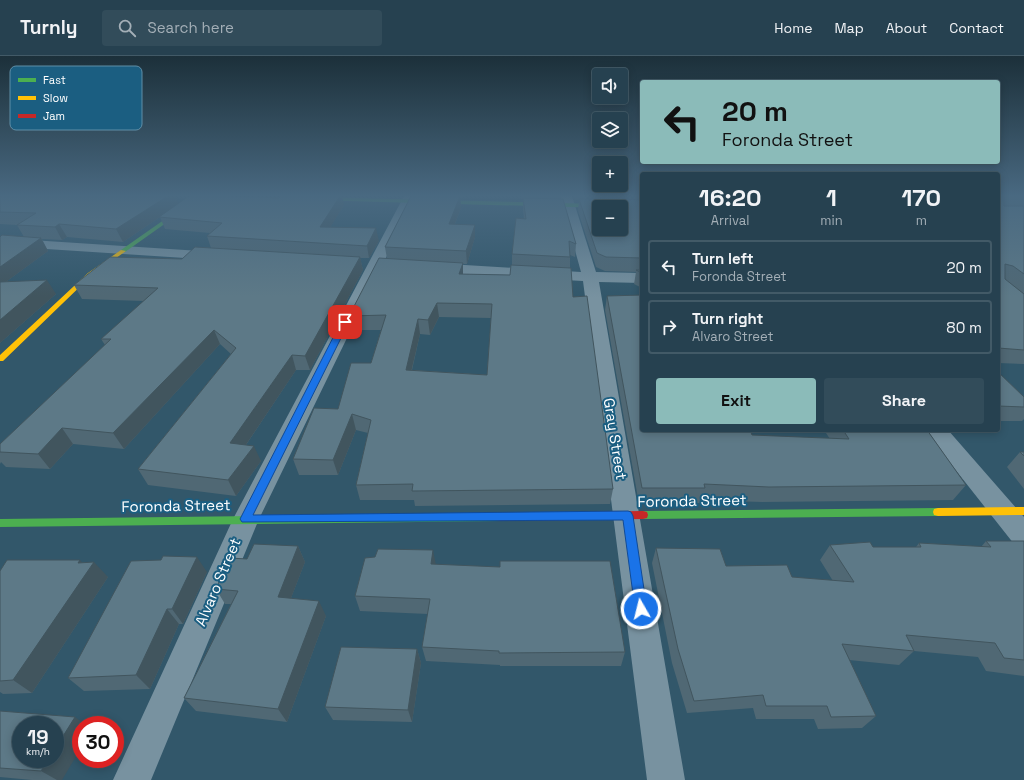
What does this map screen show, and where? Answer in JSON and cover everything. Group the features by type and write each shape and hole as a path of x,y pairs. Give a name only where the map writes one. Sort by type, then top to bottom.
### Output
{"main road":[{"path":"0,359 90,274 151,230"},
{"name":"Foronda Street","path":"0,523 246,519 1013,512"}],"street":[{"name":"Alvaro Street","path":"132,780 246,519 392,230"},
{"name":"Gray Street","path":"577,230 590,277 628,516 666,780"},
{"path":"0,242 231,257"},
{"path":"420,268 590,277 640,278"},
{"path":"937,432 1013,512 1024,536"}],"building":[{"path":"214,230 375,230 367,246 207,236"},
{"path":"394,230 473,230 466,251 385,247"},
{"path":"515,230 572,230 576,244 569,241 570,257 512,254"},
{"path":"589,230 592,230 592,236 628,236 628,230 640,230 640,258 606,257 597,253"},
{"path":"1000,230 1024,230 1024,274 1013,266 1005,264 1005,279 1024,294 1024,350 1000,348"},
{"path":"2,235 41,238 0,267 0,237"},
{"path":"195,247 360,257 305,356 292,355 230,443 254,446 228,480 138,469 236,348 214,330 113,433 62,428 38,454 0,452 0,444 111,339 101,339 158,288 74,285 110,257 182,259"},
{"path":"379,258 463,263 459,274 510,275 511,265 571,268 573,297 587,296 613,489 412,491 413,484 356,485 371,420 352,414 333,460 293,459 314,408 338,409 351,363 371,363 386,315 349,316","holes":["437,303 492,304 487,375 406,370 418,319 428,320"]},
{"path":"47,280 0,320 0,282"},
{"path":"640,295 640,432 751,432 752,435 849,439 844,432 928,432 966,485 769,487 704,484 705,488 642,488 607,296"},
{"path":"1000,374 1024,397 1024,407 1000,406"},
{"path":"986,541 1024,541 1024,660 1004,658 995,643 906,635 914,651 842,644 876,716 831,717 827,706 766,706 763,695 694,701 678,649 656,548 720,549 726,566 787,565 792,577 854,582 830,545 870,542 873,547 921,547 919,543 991,547"},
{"path":"254,544 298,546 278,597 319,601 278,709 184,698 238,591 216,589 229,558 247,559"},
{"path":"378,549 433,550 431,564 500,567 500,561 610,561 625,652 499,653 499,651 422,647 430,599 355,596 365,558 375,557"},
{"path":"163,556 197,557 172,609 167,609 136,675 68,678 131,561 161,560"},
{"path":"7,560 80,560 78,563 94,562 13,680 0,681 0,571"},
{"path":"341,647 417,649 408,710 325,707"},
{"path":"0,711 62,716 12,716 12,768 43,768 41,771 0,768"},
{"path":"64,716 72,717 72,722 64,735"}],"traffic: fast":[{"path":"123,251 153,230"},
{"path":"643,515 938,512"},
{"path":"0,523 500,517"}],"traffic: slow":[{"path":"0,359 90,274 123,251"},
{"path":"938,512 1024,511"}],"traffic: jam":[{"path":"500,517 643,515"}],"route":[{"path":"345,322 246,519 628,516 641,609"}]}
